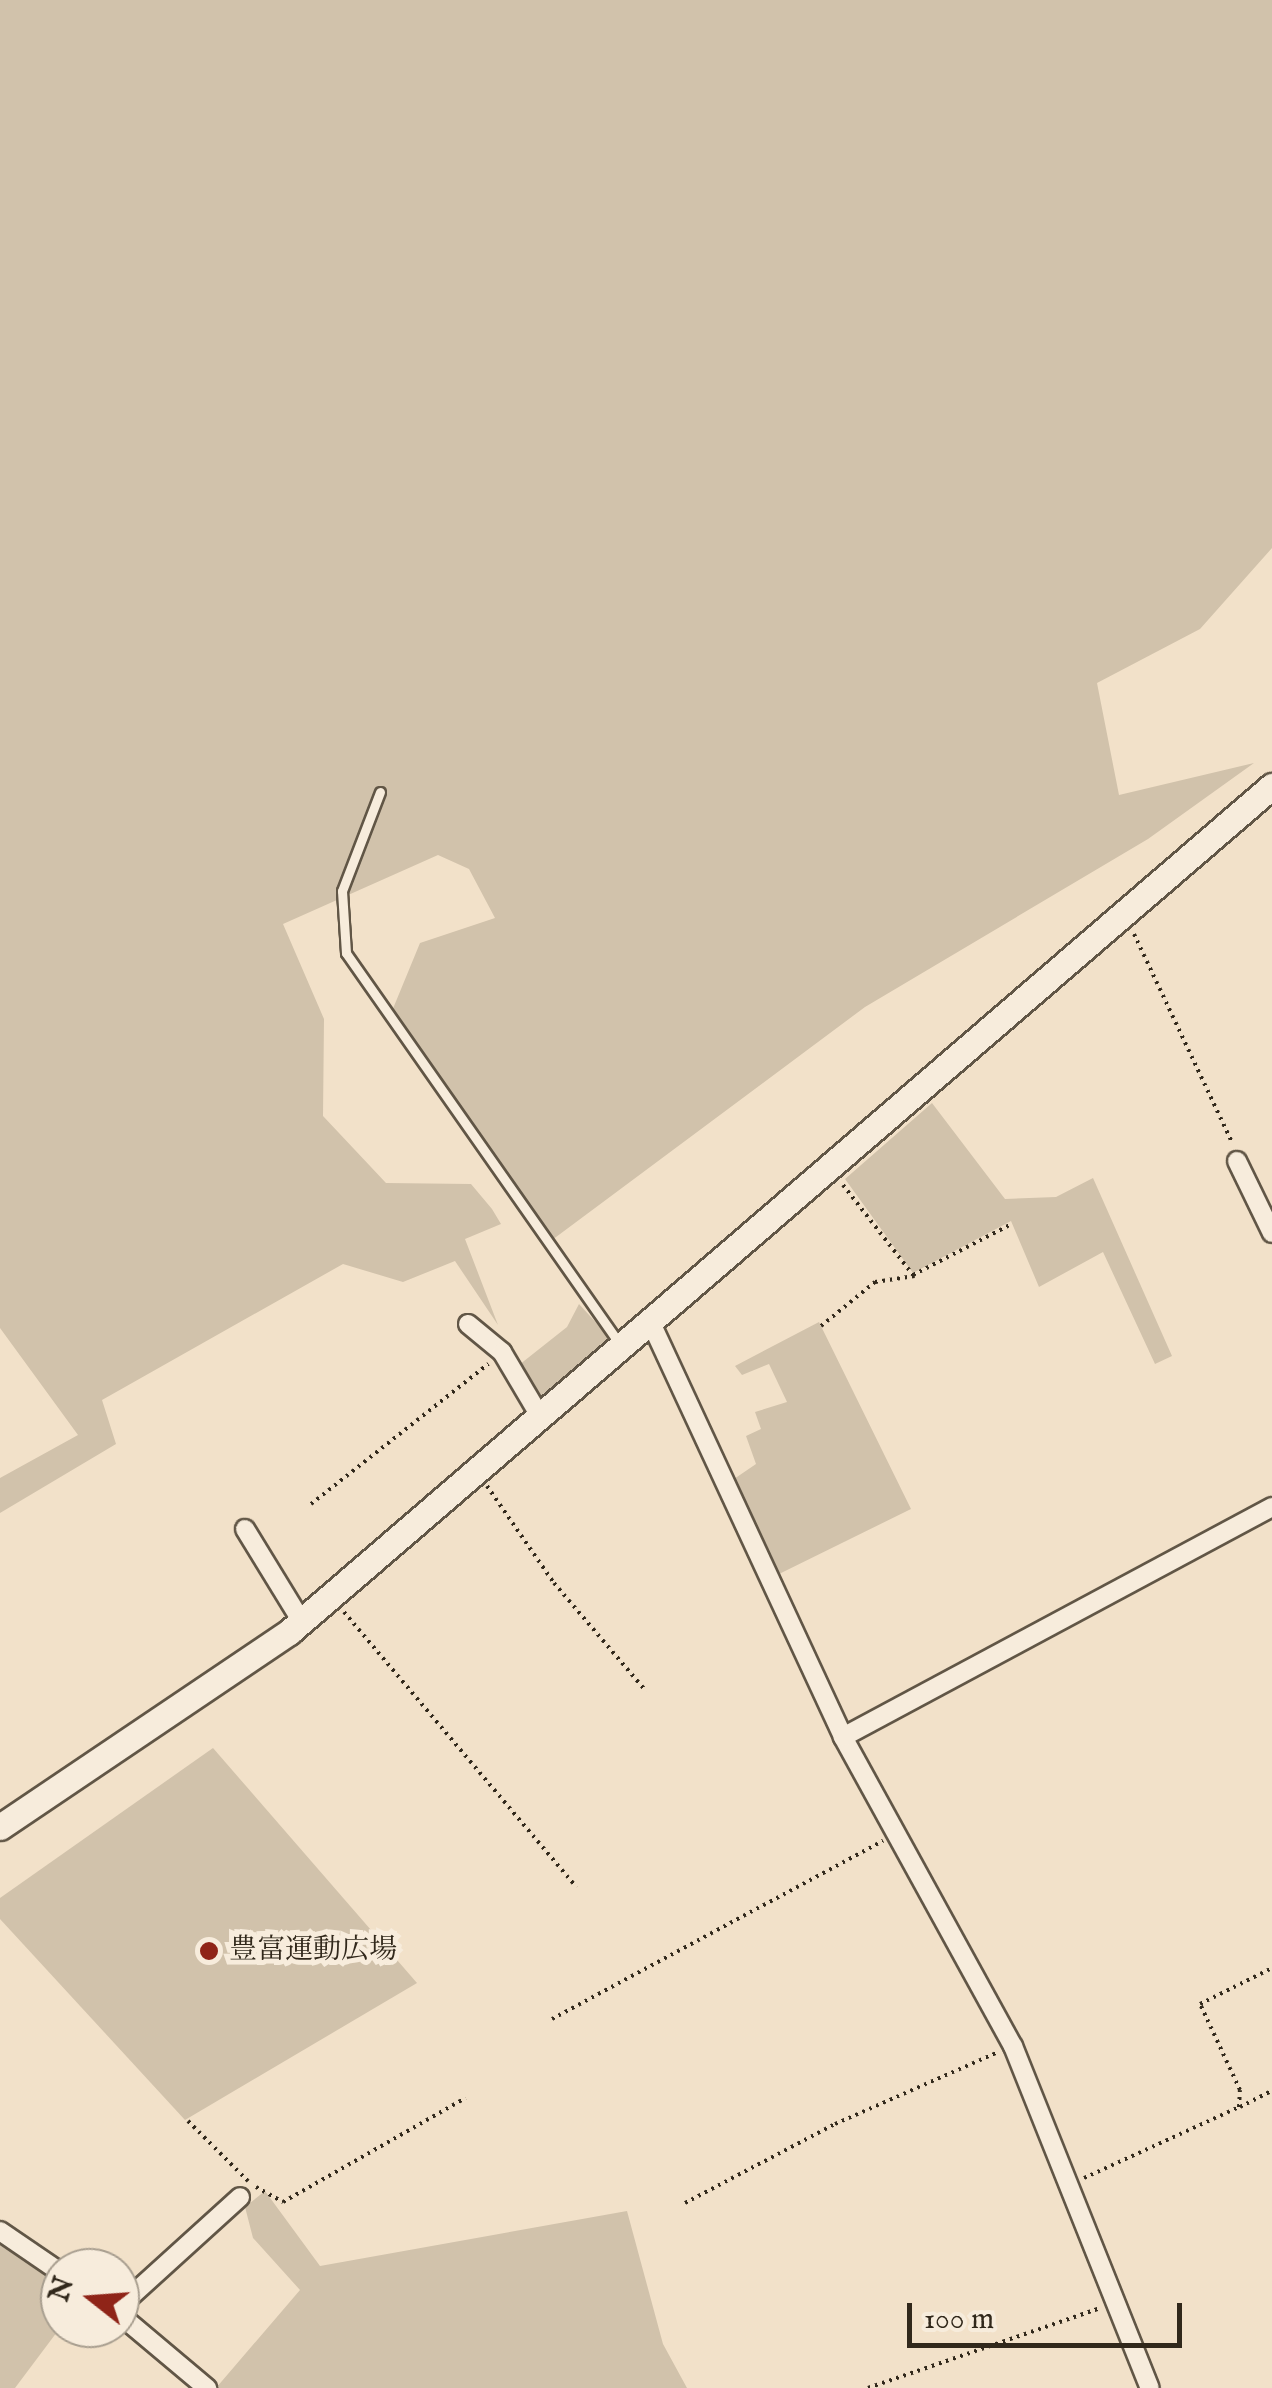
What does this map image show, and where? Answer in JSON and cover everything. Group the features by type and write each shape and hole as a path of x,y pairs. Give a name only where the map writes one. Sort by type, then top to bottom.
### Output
{"street":[{"path":"0,1827 302,1622 652,1325 1272,786"},
{"path":"1238,1162 1272,1233"},
{"path":"468,1324 502,1352 541,1418"},
{"path":"652,1325 843,1737 1013,2046 1074,2182 1112,2304 1150,2388"},
{"path":"843,1737 1272,1507"},
{"path":"244,1530 302,1622"},
{"path":"140,2288 240,2197"},
{"path":"0,2231 40,2258"},
{"path":"140,2331 207,2388"}],"lane":[{"path":"380,792 342,891 346,952 624,1349"}],"path":[{"path":"1125,916 1238,1162"},
{"path":"831,1170 916,1276"},
{"path":"821,1326 875,1282 916,1276 1012,1224"},
{"path":"311,1504 502,1352"},
{"path":"476,1472 554,1582 646,1691"},
{"path":"330,1597 576,1887"},
{"path":"552,2018 898,1833"},
{"path":"1239,2107 1240,2090 1200,2004 1272,1968"},
{"path":"684,2202 835,2124 1013,2046"},
{"path":"1074,2182 1272,2091"},
{"path":"188,2121 226,2163 283,2202 465,2098"},
{"path":"868,2388 1112,2304"}],"shaded area":[{"path":"0,0 1272,0 1272,548 1200,629 1097,683 1119,795 1254,763 1148,839 865,1007 552,1240 392,1011 420,943 495,918 469,869 438,855 283,924 324,1019 323,1116 386,1183 471,1184 492,1209 501,1224 465,1239 498,1325 455,1261 403,1282 343,1264 102,1400 116,1444 0,1513 0,1478 78,1435 0,1328"},
{"path":"932,1103 1005,1199 1056,1197 1093,1178 1172,1356 1155,1364 1103,1252 1039,1287 1011,1221 913,1273 845,1179"},
{"path":"579,1304 612,1340 538,1398 519,1365 567,1327"},
{"path":"819,1322 911,1509 777,1575 734,1479 756,1464 746,1436 761,1429 755,1412 787,1402 769,1364 742,1375 735,1366"},
{"name":"豊富運動広場","path":"213,1748 417,1983 185,2120 0,1919 0,1898"},
{"path":"265,2191 320,2266 627,2211 663,2344 687,2388 216,2388 300,2290 253,2238 245,2207"},
{"path":"0,2237 40,2265 40,2348 45,2348 15,2388 0,2388"}],"place":[{"name":"豊富運動広場","path":"209,1951"}]}
